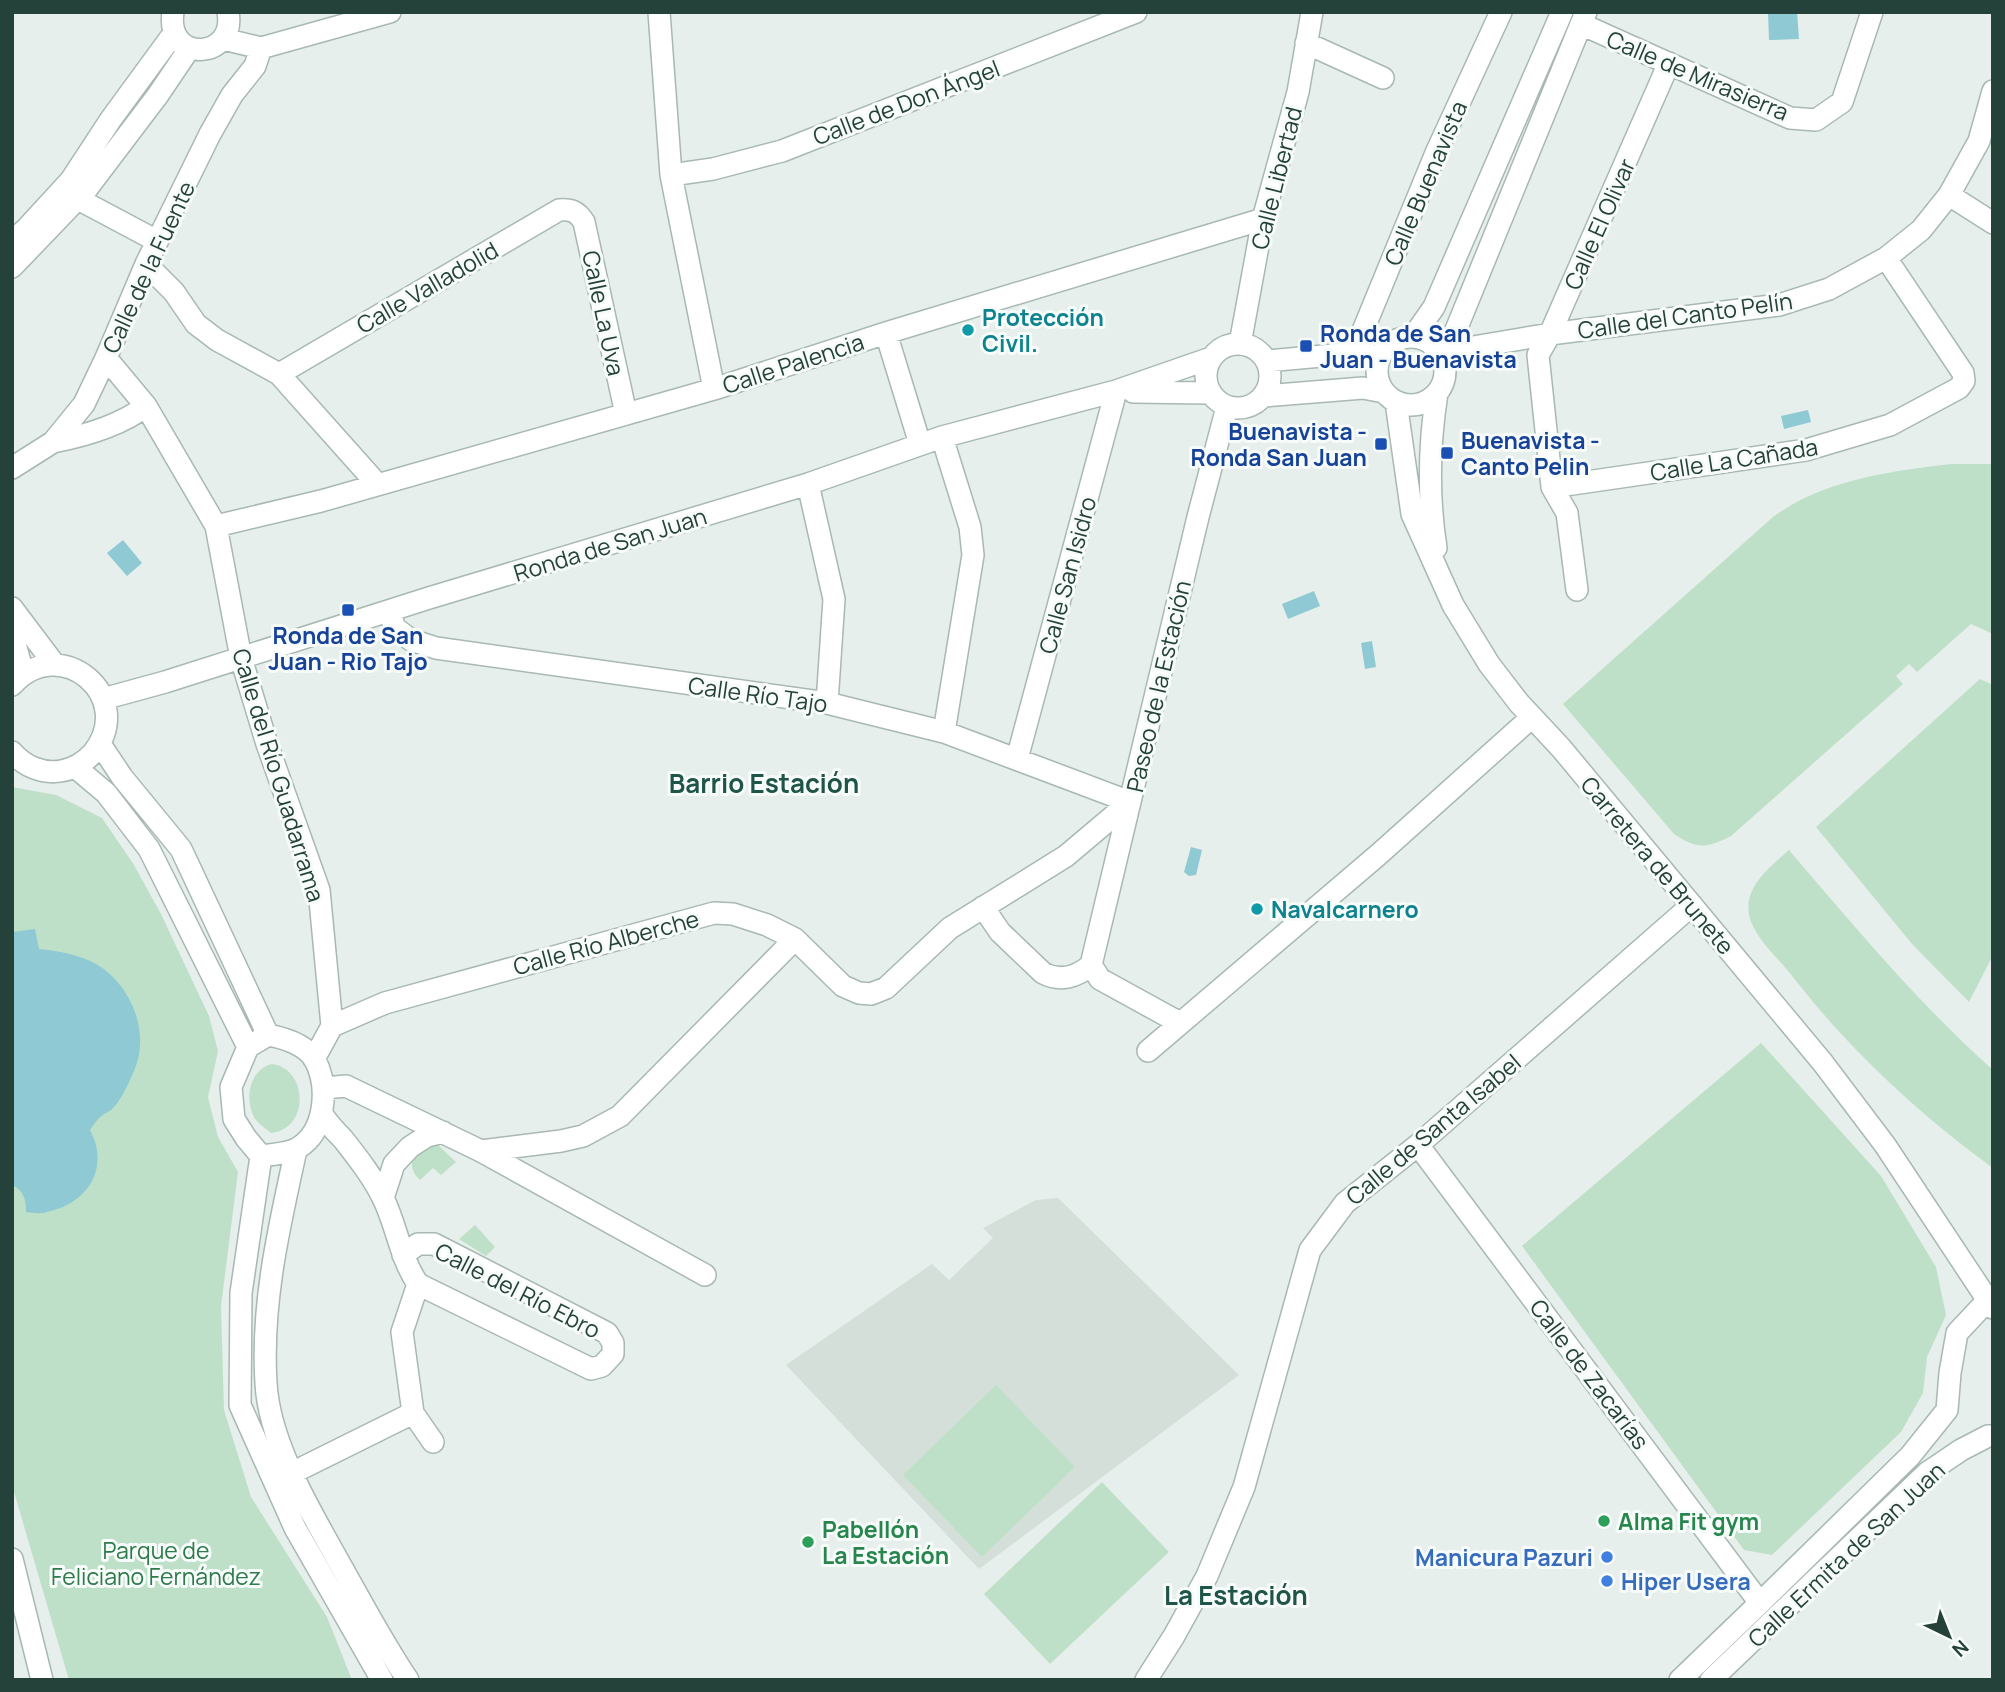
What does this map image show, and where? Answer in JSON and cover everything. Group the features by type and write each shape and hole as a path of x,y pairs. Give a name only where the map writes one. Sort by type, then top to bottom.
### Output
{"street":[{"path":"174,23 180,41 189,49 206,50 216,46 228,31 228,12"},
{"path":"223,39 261,48 390,12"},
{"path":"659,12 671,175 713,389"},
{"name":"Calle de Don Ángel","path":"671,175 713,169 782,151 1136,12"},
{"name":"Calle Libertad","path":"1240,344 1263,219 1298,92 1312,12"},
{"name":"Calle Buenavista","path":"1353,355 1436,153 1501,12"},
{"path":"1413,337 1433,307 1562,12"},
{"name":"Calle de Mirasierra","path":"1583,18 1670,63 1790,118 1815,120 1842,102 1872,12"},
{"path":"1441,354 1451,342 1583,18"},
{"path":"12,267 23,233 71,180 174,23"},
{"path":"1306,43 1382,78"},
{"name":"Calle de la Fuente","path":"12,468 53,442 84,404 146,264 210,134 232,95 255,66 261,48"},
{"path":"23,233 78,199 158,95 189,49"},
{"name":"Calle El Olivar","path":"1577,590 1567,513 1552,487 1538,355 1550,334 1670,63"},
{"name":"Calle del Canto Pelín","path":"1441,354 1550,334 1779,305 1829,289 1886,258 1921,230 1949,195 1979,141 1993,91"},
{"path":"1949,195 1993,223"},
{"path":"78,199 157,241"},
{"name":"Calle Valladolid","path":"279,374 559,210 578,213"},
{"name":"Calle La Uva","path":"578,213 584,222 626,414"},
{"name":"Calle Palencia","path":"216,526 321,501 713,389 886,333 1263,219"},
{"name":"Calle La Cañada","path":"1552,487 1806,450 1889,425 1959,388 1964,381 1964,373 1886,258"},
{"path":"146,264 174,292 196,324 217,340 279,374 378,485"},
{"path":"886,333 920,444"},
{"path":"1264,396 1363,388 1407,405 1419,404 1437,393 1445,374 1441,354 1429,342 1413,337 1403,338 1385,349 1379,359 1378,382 1390,397"},
{"path":"1211,358 1205,380 1210,393 1217,401 1238,409 1253,405 1264,396 1270,383 1270,373 1267,361 1259,351 1240,344"},
{"name":"Ronda de San Juan","path":"103,699 808,484 942,437 1116,391 1211,358 1220,349 1240,344"},
{"path":"1267,361 1353,355 1385,349"},
{"name":"Calle del Río Guadarrama","path":"106,358 146,406 216,526 241,657 267,744 319,890 332,1026"},
{"name":"Ronda de San Juan","path":"1116,391 1210,393"},
{"name":"Calle San Isidro","path":"1017,759 1116,391"},
{"name":"Carretera de Brunete","path":"1437,393 1430,513 1440,578"},
{"name":"Carretera de Brunete","path":"1390,397 1412,513 1453,605 1489,664 1823,1063 1885,1145 1990,1304"},
{"path":"53,442 131,418 146,406"},
{"name":"Paseo de la Estación","path":"1091,965 1227,407"},
{"path":"942,437 970,527 973,555 944,732"},
{"path":"808,484 834,599 827,703"},
{"path":"12,608 55,665"},
{"name":"Calle Río Tajo","path":"389,611 396,628 403,634 411,640 436,648 827,703 944,732 1130,802"},
{"path":"12,633 22,668 16,680"},
{"path":"12,752 30,766 44,771 75,767 89,757 100,744 106,722 103,699 95,685 83,674 68,667 55,665 35,668 16,680"},
{"path":"1148,1051 1378,855 1526,710"},
{"path":"100,744 122,777 181,849 268,1035"},
{"path":"75,767 106,793 149,849 248,1048"},
{"name":"Calle Río Alberche","path":"332,1026 384,1003 714,913 733,914 767,925 795,939 843,986 859,993 871,994 886,988 950,928 1066,856 1130,802"},
{"name":"Calle de Santa Isabel","path":"1146,1680 1207,1576 1244,1487 1310,1250 1345,1203 1418,1145 1692,905"},
{"path":"983,907 1000,932 1043,973 1052,977 1069,977 1082,973 1091,965 1100,979 1180,1023"},
{"path":"481,1152 583,1136 620,1116 795,939"},
{"path":"314,1059 332,1026"},
{"path":"261,1156 296,1150 309,1140 322,1114 324,1088 314,1059 299,1046 283,1038 268,1035 248,1048 231,1087 234,1119 261,1156 241,1293 240,1405 295,1528 382,1680"},
{"path":"324,1088 346,1086 443,1132 705,1275"},
{"name":"Calle del Río Ebro","path":"322,1114 367,1171 383,1198 403,1255 408,1269 418,1284 591,1369 602,1366 612,1354 613,1343 607,1333 434,1244 418,1244 403,1255"},
{"path":"383,1198 394,1164 410,1147 426,1136 443,1132"},
{"name":"Calle de Zacarías","path":"1418,1145 1760,1603"},
{"path":"296,1150 281,1217 266,1311 266,1385 275,1428 292,1473 312,1514 382,1640 408,1680"},
{"name":"Calle del Río Ebro","path":"418,1284 402,1332 412,1413 433,1441"},
{"name":"Calle Ermita de San Juan","path":"1679,1680 1910,1456 1947,1410 1957,1333 1990,1304"},
{"path":"292,1473 412,1413"},
{"name":"Calle Ermita de San Juan","path":"1711,1680 1927,1472 1961,1450 1990,1436"},
{"path":"12,1559 42,1680"}],"shaded area":[{"path":"1058,1198 1239,1375 979,1569 786,1365 932,1264 949,1280 993,1238 983,1228 1036,1200"}],"green space":[{"path":"1951,464 1993,464 1993,634 1971,624 1917,672 1909,664 1896,676 1903,684 1731,836 1702,846 1674,834 1563,704 1773,517 1793,504 1813,494 1858,479"},
{"path":"1980,679 1993,685 1993,955 1969,1002 1912,944 1816,827"},
{"name":"Parque de Feliciano Fernández","path":"12,787 56,795 102,818 134,865 161,914 209,1016 218,1051 208,1097 218,1137 238,1172 221,1306 224,1410 251,1497 327,1617 352,1680 69,1680 12,1485"},
{"path":"1789,850 1913,991 1993,1070 1993,1168 1930,1119 1870,1064 1822,1012 1755,931 1749,915 1750,895 1760,878"},
{"path":"1761,1043 1881,1176 1936,1267 1946,1315 1927,1357 1923,1393 1901,1432 1772,1555 1744,1550 1522,1246"},
{"path":"272,1064 281,1066 291,1074 299,1093 299,1104 291,1123 282,1130 271,1133 254,1117 249,1101 254,1078 264,1067"},
{"path":"437,1144 456,1162 441,1175 433,1168 420,1180 412,1168 414,1157 423,1148"},
{"path":"475,1225 495,1247 486,1256 459,1239"},
{"path":"996,1385 1075,1467 982,1557 903,1475"},
{"path":"1102,1482 1169,1552 1050,1664 984,1594"}],"water":[{"path":"1768,12 1797,12 1799,39 1769,40"},
{"path":"1808,410 1811,422 1784,429 1781,416"},
{"path":"123,540 142,563 127,576 107,553"},
{"path":"1314,591 1320,606 1288,619 1282,604"},
{"path":"1372,641 1376,667 1365,669 1361,643"},
{"path":"1191,847 1202,850 1196,875 1189,876 1184,872"},
{"path":"35,929 39,949 68,954 96,964 119,984 134,1011 140,1041 134,1071 122,1095 90,1130 96,1143 98,1158 93,1180 70,1204 45,1213 26,1212 24,1196 12,1185 12,932"}],"place":[{"name":"Protección Civil.","path":"968,330"},
{"name":"Ronda de San Juan - Buenavista","path":"1306,346"},
{"name":"Buenavista - Ronda San Juan","path":"1381,444"},
{"name":"Buenavista - Canto Pelin","path":"1447,453"},
{"name":"Ronda de San Juan - Rio Tajo","path":"348,610"},
{"name":"Navalcarnero","path":"1257,909"},
{"name":"Alma Fit gym","path":"1604,1521"},
{"name":"Pabellón La Estación","path":"808,1542"},
{"name":"Manicura Pazuri","path":"1607,1557"},
{"name":"Hiper Usera","path":"1607,1581"}],"district":[{"name":"Barrio Estación","path":"764,783"},
{"name":"La Estación","path":"1236,1595"}]}
